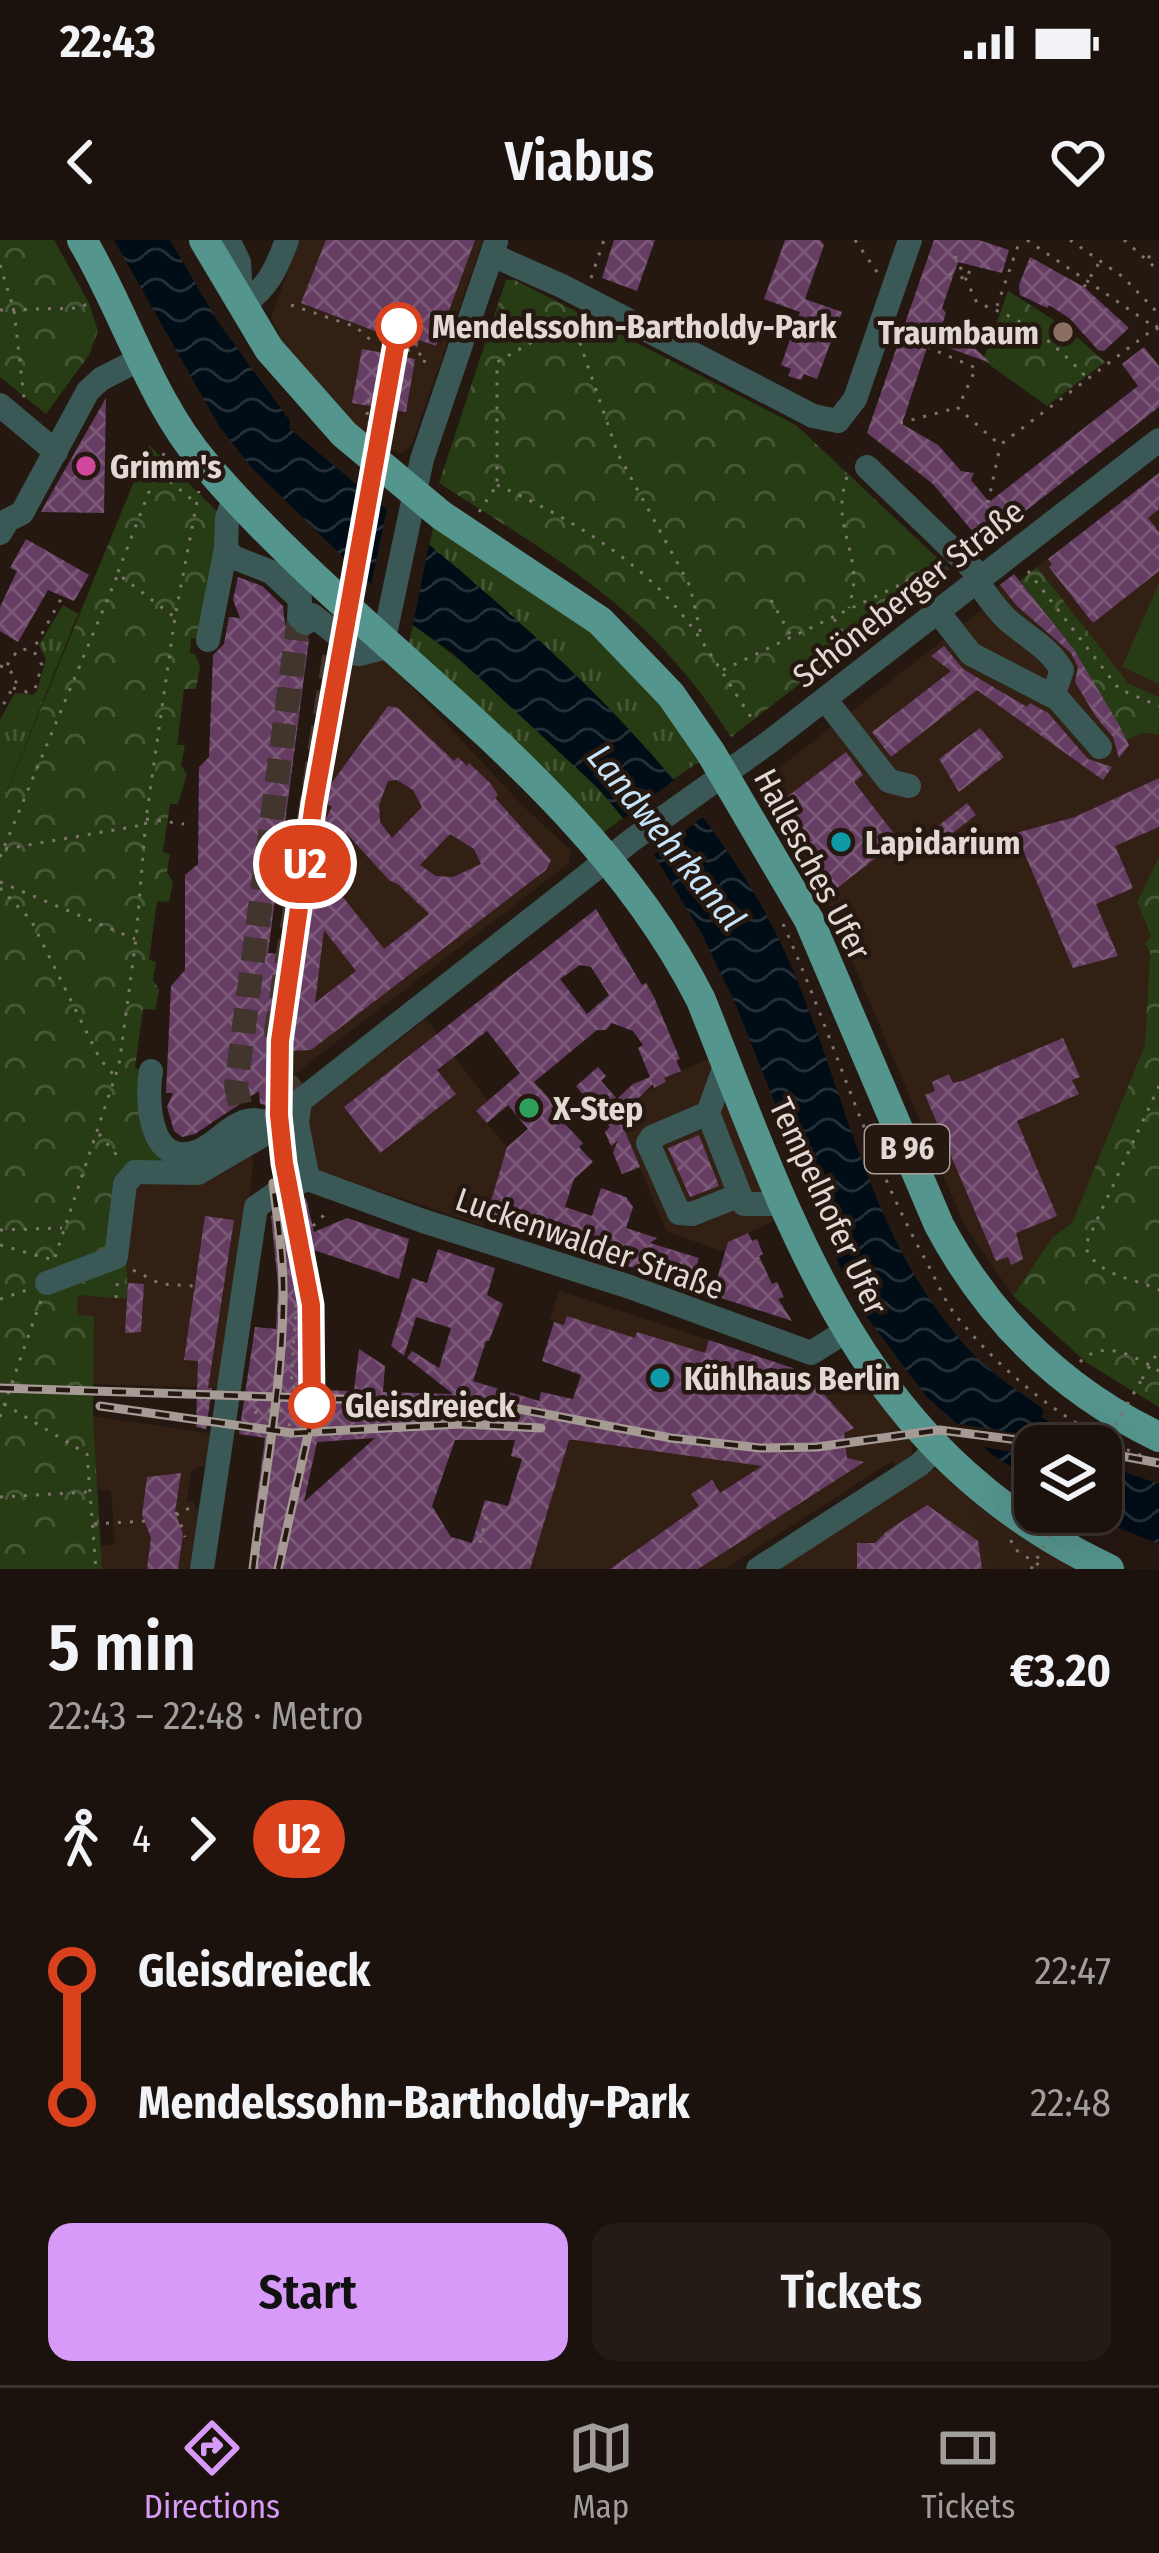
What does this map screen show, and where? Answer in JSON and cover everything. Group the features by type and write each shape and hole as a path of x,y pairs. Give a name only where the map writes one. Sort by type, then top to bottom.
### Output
{"main road":[{"name":"Tempelhofer Ufer","path":"82,240 181,431 235,496 388,633 609,859 685,969 818,1284 869,1367 936,1449 1025,1524 1109,1569"},
{"name":"B 96","path":"204,240 269,349 312,402 411,503"},
{"name":"Hallesches Ufer","path":"411,503 580,605 622,641 671,695 809,920 958,1260 1045,1364 1089,1397 1159,1438"}],"street":[{"path":"228,240 238,262 242,306"},
{"path":"242,306 273,277 287,240"},
{"path":"226,548 233,557 271,572 300,598 302,620 312,615 338,635 353,630 378,642 388,633 411,503 494,248 812,416 838,421 855,399 910,240"},
{"path":"0,533 8,520 22,513 88,391 142,358"},
{"path":"12,401 56,452"},
{"name":"Schöneberger Straße","path":"609,859 825,699 1159,440"},
{"path":"859,468 979,580 1007,620 1056,659 1062,670 1053,696"},
{"path":"208,640 226,548 227,518 235,496"},
{"path":"226,548 232,539 264,525"},
{"path":"938,612 971,654 1053,696 1100,747"},
{"path":"344,652 360,654 388,633"},
{"path":"825,699 889,781 909,786"},
{"path":"50,1272 116,1257 125,1184 135,1172 197,1173 289,1123 300,1100 609,859"},
{"path":"726,1063 708,1113 740,1195 744,1204 782,1204"},
{"path":"151,1071 152,1125 165,1148 192,1154 245,1112 289,1123"},
{"path":"708,1113 648,1143 679,1213 692,1214 740,1195"},
{"path":"193,1560 256,1207 308,1179 289,1123"},
{"name":"Luckenwalder Straße","path":"308,1179 812,1353 846,1331"},
{"path":"758,1569 919,1465 936,1449"}],"path":[{"path":"590,280 604,240"},
{"path":"855,240 880,277"},
{"path":"988,503 1000,446 1157,328 1024,240 996,309"},
{"path":"1070,240 1101,260 1159,314"},
{"path":"1124,240 1159,272"},
{"path":"1147,259 1156,249"},
{"path":"955,256 977,303 1058,345 1088,379"},
{"path":"1084,286 1101,260"},
{"path":"967,280 973,263"},
{"path":"0,265 14,310 12,401"},
{"path":"949,274 967,280"},
{"path":"0,310 79,308 93,301"},
{"path":"291,305 356,326 374,344"},
{"path":"479,512 496,484 496,362 599,305"},
{"path":"572,320 618,454 690,586 701,641"},
{"path":"900,423 958,407 976,368 927,347"},
{"path":"406,350 426,356 422,369"},
{"path":"369,400 366,422 391,427 397,405"},
{"path":"958,407 1000,446"},
{"path":"0,857 165,451"},
{"path":"146,458 196,503"},
{"path":"849,610 854,572 842,534 840,507 859,468"},
{"path":"496,484 611,550 672,603 755,723"},
{"path":"0,1417 116,1077 175,617 199,494"},
{"path":"721,671 943,564"},
{"path":"1026,569 1119,689 1159,706"},
{"path":"118,574 175,617"},
{"path":"33,650 61,599"},
{"path":"771,600 792,638"},
{"path":"44,611 52,616"},
{"path":"833,618 854,647"},
{"path":"0,711 17,680 3,666 18,650 33,650"},
{"path":"13,688 34,689 42,664 33,650"},
{"path":"3,850 146,822 184,824"},
{"path":"0,885 136,939"},
{"path":"0,885 31,920 100,1059 116,1077"},
{"path":"1159,1086 1085,1246 1089,1257 1107,1272 1159,1290"},
{"path":"98,1133 135,1172"},
{"path":"313,1226 330,1208"},
{"path":"286,1222 302,1291 294,1327"},
{"path":"0,1230 64,1228"},
{"path":"0,1245 50,1272"},
{"path":"289,1426 297,1290 290,1245"},
{"path":"116,1298 119,1263"},
{"path":"128,1268 161,1283 194,1286"},
{"path":"0,1299 50,1272"},
{"path":"1084,1358 1104,1349 1159,1371"},
{"path":"1115,1425 1159,1350"},
{"path":"291,1388 297,1388 297,1403 296,1418 294,1418 294,1411 301,1412 302,1399"},
{"path":"255,1426 256,1398"},
{"path":"4,1405 88,1454 96,1569"},
{"path":"256,1410 289,1411"},
{"path":"277,1424 304,1426"},
{"path":"0,1497 91,1492"},
{"path":"178,1515 192,1507"},
{"path":"480,1543 487,1514"},
{"path":"178,1515 193,1560"},
{"path":"178,1515 188,1515"},
{"path":"93,1524 145,1521"},
{"path":"256,1569 262,1530"},
{"path":"1010,1532 1013,1548 1045,1569"},
{"path":"1031,1569 1052,1533"}],"shaded area":[{"path":"299,240 483,240 412,444 401,454 388,448 383,452 359,431 276,338 280,334 271,318"},
{"path":"1159,473 1159,697 1129,684 1037,567"},
{"path":"1014,574 1073,648 1118,723 1159,734 1159,857 1137,902 1151,936 1145,944 1150,952 1145,1045 1072,1224 1052,1238 1013,1296 964,1224 830,909 757,785 1001,595 996,588"},
{"path":"383,656 571,851 569,863 291,1077 322,778 346,663"},
{"path":"426,1019 488,1101 477,1112 507,1147 484,1226 337,1177 315,1176 305,1112"},
{"path":"712,1058 777,1220 736,1238 731,1254 667,1232 640,1168 622,1174 605,1132 645,1092 665,1083 664,1078"},
{"path":"248,1149 253,1159 249,1207 220,1388 93,1384 94,1317 77,1315 78,1294 126,1299 130,1195 141,1183"},
{"path":"559,1291 709,1340 683,1429 756,1436 780,1364 874,1396 912,1440 912,1459 897,1468 892,1461 725,1569 530,1569 569,1440 624,1344 550,1320"},
{"path":"93,1416 214,1434 210,1463 191,1471 187,1502 193,1502 202,1520 194,1569 102,1569 100,1546 115,1544 111,1490 96,1490"},
{"path":"930,1469 1014,1526 1014,1533 1025,1533 1082,1569 780,1569"}],"green space":[{"path":"0,240 54,240 89,303 98,331 89,355 46,414 0,377"},
{"name":"Mendelssohn-Bartholdy-Park","path":"506,280 515,280 796,425 949,569 731,737 668,654 635,621 564,564 439,483"},
{"path":"1008,291 1068,329 1105,362 1047,406 983,360"},
{"path":"149,445 220,514 199,639 191,638 190,653 200,666 196,689 184,689 177,745 185,745 181,765 187,774 178,804 170,804 163,852 170,854 167,872 173,882 169,902 157,901 149,960 156,962 153,980 159,990 155,1010 143,1009 135,1067 141,1071 167,1157 135,1188 127,1203 127,1299 78,1295 77,1315 94,1316 93,1416 102,1569 0,1569 0,808"},
{"path":"433,527 594,634 648,687 699,762 672,780 606,706 459,569 429,547"},
{"path":"1037,567 1129,684 1159,697 1159,734 1143,733 1126,740 1073,648 1020,581"},
{"path":"1159,583 1159,684 1122,667"},
{"path":"63,605 78,614 0,808 0,720 15,693 33,695 37,691 46,659 39,645"},
{"path":"413,625 524,715 623,818 604,832 409,643"},
{"path":"1159,857 1159,1407 1087,1363 1013,1296 1052,1238 1072,1223 1145,1045 1150,952 1145,944 1151,936 1137,902"}],"water":[{"name":"Landwehrkanal","path":"114,240 170,240 218,322 290,421 289,428 539,640 654,757 705,820 782,945 899,1247 932,1303 973,1354 1044,1410 1041,1417 1055,1425 1014,1425 1014,1469 926,1396 863,1312 841,1269 736,1005 702,934 656,858 600,790 454,654 413,625 253,469 219,426"},
{"path":"1122,1470 1159,1484 1159,1544 1122,1529"}],"pier":[{"path":"388,504 430,540 413,625 397,617 370,590"},
{"path":"678,777 707,814 649,858 620,821"},
{"path":"949,1422 1014,1433 1014,1452 971,1445"}],"building":[{"path":"326,240 475,240 436,346 419,340 417,347 301,303"},
{"path":"614,240 655,240 637,291 602,278"},
{"path":"785,240 820,240 824,245 805,299 842,312 817,379 804,374 801,380 788,376 791,369 781,365 800,312 764,299"},
{"path":"934,240 979,240 1009,250 1002,273 958,262 942,308 946,313 940,331 967,341 991,363 929,341 902,424 938,445 961,471 974,473 971,480 989,502 1138,386 1122,364 1144,347 1159,366 1159,407 983,544 933,484 867,433"},
{"path":"1030,257 1084,287 1129,328 1104,351 1098,350 1069,318 1020,295"},
{"path":"362,349 415,359 406,412 352,403"},
{"name":"Grimm's","path":"106,398 104,513 41,512 47,501"},
{"path":"1159,473 1159,509 1148,518 1159,532 1159,571 1093,623 1049,567 1048,559"},
{"path":"26,539 89,575 74,601 48,590 18,642 0,631 0,607 17,571 10,568"},
{"path":"1014,574 1073,648 1118,723 1129,745 1119,758 1113,737 1075,682 1078,667 1071,653 1000,585"},
{"path":"238,577 262,586 283,606 285,625 295,636 309,639 268,953 304,956 321,827 332,807 320,799 388,706 398,708 454,761 458,757 469,763 551,860 546,870 311,1050 292,1051 290,1088 282,1107 260,1104 259,1091 195,1134 182,1137 174,1131 167,1107 173,1093 166,1093 171,986 185,970 185,875 198,864 199,767 209,757 213,655 224,644 229,617 240,618 233,600","holes":["397,780 413,790 422,807 392,838 380,822 379,805 388,781","347,834 429,914 384,949 339,892","450,834 474,849 481,864 453,877 436,876 420,865","324,930 356,971 315,1003"]},
{"path":"944,646 963,669 1027,707 1030,703 1048,713 1088,759 1112,767 1103,780 977,690 891,757 872,732 951,671 931,656"},
{"path":"980,728 1004,757 959,792 939,759"},
{"path":"846,752 863,775 854,782 899,840 837,888 792,829 786,834 771,809"},
{"path":"1159,778 1159,827 1115,846 1133,888 1096,904 1118,956 1073,968 1016,833 1075,817"},
{"path":"967,803 976,815 932,849 923,838"},
{"path":"596,909 654,997 681,1071 654,1088 653,1084 619,1117 640,1167 622,1174 613,1153 618,1140 611,1146 605,1132 610,1127 582,1100 585,1097 576,1086 598,1067 606,1076 601,1081 617,1099 633,1084 650,1077 638,1048 643,1045 633,1031 612,1023 606,1030 597,1030 534,1082 593,1162 574,1179 565,1207 592,1216 601,1188 626,1197 633,1207 626,1228 657,1238 650,1243 699,1258 690,1287 486,1218 507,1147 528,1129 508,1105 487,1123 476,1111 520,1073 487,1031 437,1070 456,1094 380,1153 344,1107","holes":["580,965 591,967 609,995 587,1014 560,979"]},
{"path":"1063,1038 1080,1077 1072,1080 1079,1094 1017,1121 1057,1216 1016,1233 1023,1259 1011,1265 1008,1257 996,1261 925,1095 935,1091 932,1082 949,1074 953,1083 962,1081"},
{"path":"699,1135 719,1186 690,1197 668,1148"},
{"path":"306,1198 314,1232 347,1218 409,1239 399,1279 308,1248 317,1290 319,1390 354,1391 359,1349 385,1366 383,1392 453,1394 407,1358 412,1351 439,1368 451,1328 416,1317 404,1356 391,1346 412,1278 427,1283 438,1249 495,1268 487,1295 503,1304 473,1381 539,1401 541,1392 573,1399 581,1375 542,1361 554,1322 564,1325 567,1316 635,1338 637,1332 705,1353 709,1340 804,1372 854,1428 844,1433 847,1458 864,1462 698,1569 610,1569 699,1506 691,1494 712,1480 720,1493 762,1466 569,1440 530,1569 257,1569 263,1530 253,1528 265,1438 239,1434 255,1327 276,1329 278,1285 271,1216","holes":["375,1438 304,1502 317,1442","455,1440 515,1440 511,1456 522,1459 508,1506 485,1500 472,1543 451,1537 432,1506"]},
{"path":"205,1216 234,1220 206,1429 196,1427 198,1361 184,1360"},
{"path":"748,1233 752,1241 757,1239 763,1254 759,1256 772,1284 777,1282 784,1297 778,1299 792,1321 718,1297 723,1281 717,1279 728,1242"},
{"path":"128,1283 144,1284 141,1332 125,1333"},
{"path":"181,1473 175,1512 183,1534 178,1569 147,1569 151,1538 142,1515 147,1477"},
{"path":"927,1505 978,1541 982,1569 857,1569 857,1543 875,1543"}],"tunnel":[{"path":"240,1104 236,1086 299,617"},
{"path":"300,1101 280,1074 276,1031 336,644"}],"railway":[{"path":"278,1569 309,1430 313,1378 308,1277 283,1163 280,1041 314,803 397,332"},
{"path":"253,1569 282,1336 283,1272 273,1183"},
{"path":"0,1388 493,1404 671,1438 760,1448 817,1447 940,1430 1014,1439"},
{"path":"100,1406 292,1433 461,1424 541,1428"},
{"path":"1122,1456 1159,1463"}],"metro line":[{"name":"U2","path":"312,1405 311,1305 284,1163 280,1041 314,803 399,326"}],"place":[{"name":"Mendelssohn-Bartholdy-Park","path":"399,326"},
{"name":"Traumbaum","path":"1063,332"},
{"name":"Grimm's","path":"86,466"},
{"name":"Lapidarium","path":"841,842"},
{"name":"X-Step","path":"529,1108"},
{"name":"Kühlhaus Berlin","path":"660,1378"},
{"name":"Gleisdreieck","path":"312,1405"}]}
